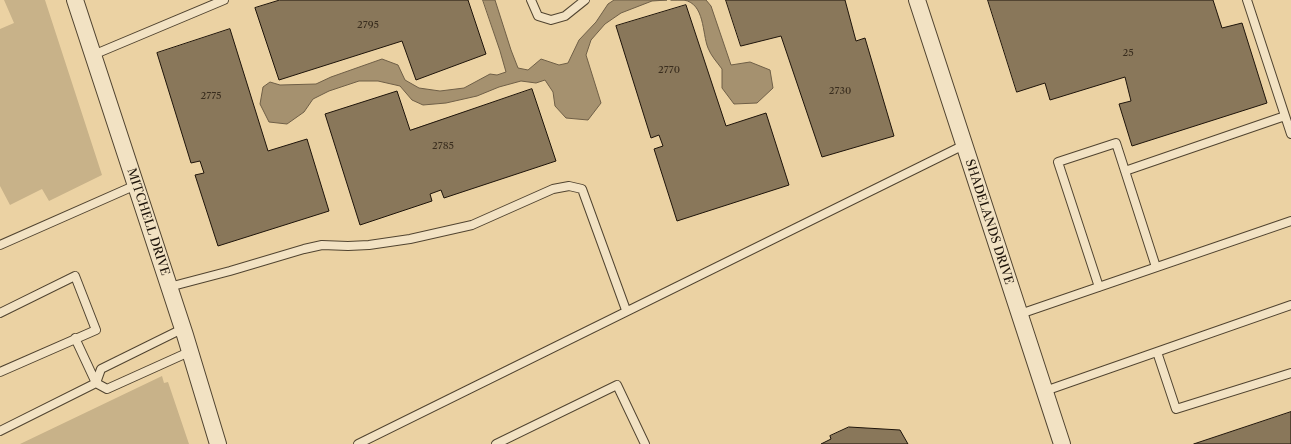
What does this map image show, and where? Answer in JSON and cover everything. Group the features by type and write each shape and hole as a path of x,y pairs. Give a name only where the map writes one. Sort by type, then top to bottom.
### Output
{"street":[{"name":"MITCHELL DRIVE","path":"75,0 169,287 218,444"},
{"name":"SHADELANDS DRIVE","path":"917,0 1062,444"}],"lane":[{"path":"93,55 224,0"},
{"path":"531,0 538,16 551,20 565,16 586,0"},
{"path":"1247,0 1291,134"},
{"path":"1125,171 1285,116"},
{"path":"1099,287 1058,162 1116,143 1156,267"},
{"path":"358,444 964,144"},
{"path":"0,245 136,185"},
{"path":"169,287 322,245 369,246 410,239 472,224 553,189 569,186 582,189 626,310"},
{"path":"1020,314 1291,221"},
{"path":"0,313 75,276 96,330 0,372"},
{"path":"1045,391 1291,305"},
{"path":"0,431 96,383 101,369 182,329"},
{"path":"75,338 96,383 107,389 189,352"},
{"path":"1158,352 1176,409 1291,373"},
{"path":"496,444 617,385 645,444"}],"shaded area":[{"path":"4,0 45,0 102,175 49,201 42,189 10,205 0,186 0,29 14,23"},
{"path":"483,0 495,0 518,68 528,70 541,59 559,65 568,63 579,40 596,22 608,4 614,0 667,0 652,1 621,13 605,24 591,40 586,55 601,103 588,120 566,118 555,106 553,92 545,80 536,83 521,81 499,87 477,96 446,103 423,105 412,100 400,86 378,81 359,81 329,91 313,99 304,112 287,124 269,122 260,104 263,87 270,82 280,85 316,84 331,77 382,59 398,65 405,80 419,88 440,91 464,88 490,74 497,75 506,72"},
{"path":"684,0 706,0 711,6 731,65 750,62 770,70 773,88 757,103 734,104 722,88 722,69 708,48 699,13 696,7"},
{"path":"162,376 164,383 168,382 189,444 20,444"}],"building":[{"path":"280,0 468,0 486,54 416,80 402,41 279,80 255,8"},
{"path":"726,0 845,0 856,41 865,38 894,136 822,157 781,36 741,46"},
{"path":"988,0 1213,0 1222,28 1242,23 1267,103 1132,146 1119,104 1131,101 1125,77 1050,100 1045,83 1017,92"},
{"path":"686,5 726,126 766,113 789,185 677,221 654,149 663,146 659,135 651,138 616,26"},
{"path":"230,29 268,151 307,139 329,211 218,246 195,175 204,173 200,161 191,163 157,53"},
{"path":"532,89 556,161 444,198 441,190 430,194 432,201 360,225 325,114 397,91 410,130"},
{"path":"1291,412 1291,444 1194,444"},
{"path":"849,427 900,430 908,444 821,444 831,439 830,436"}]}
